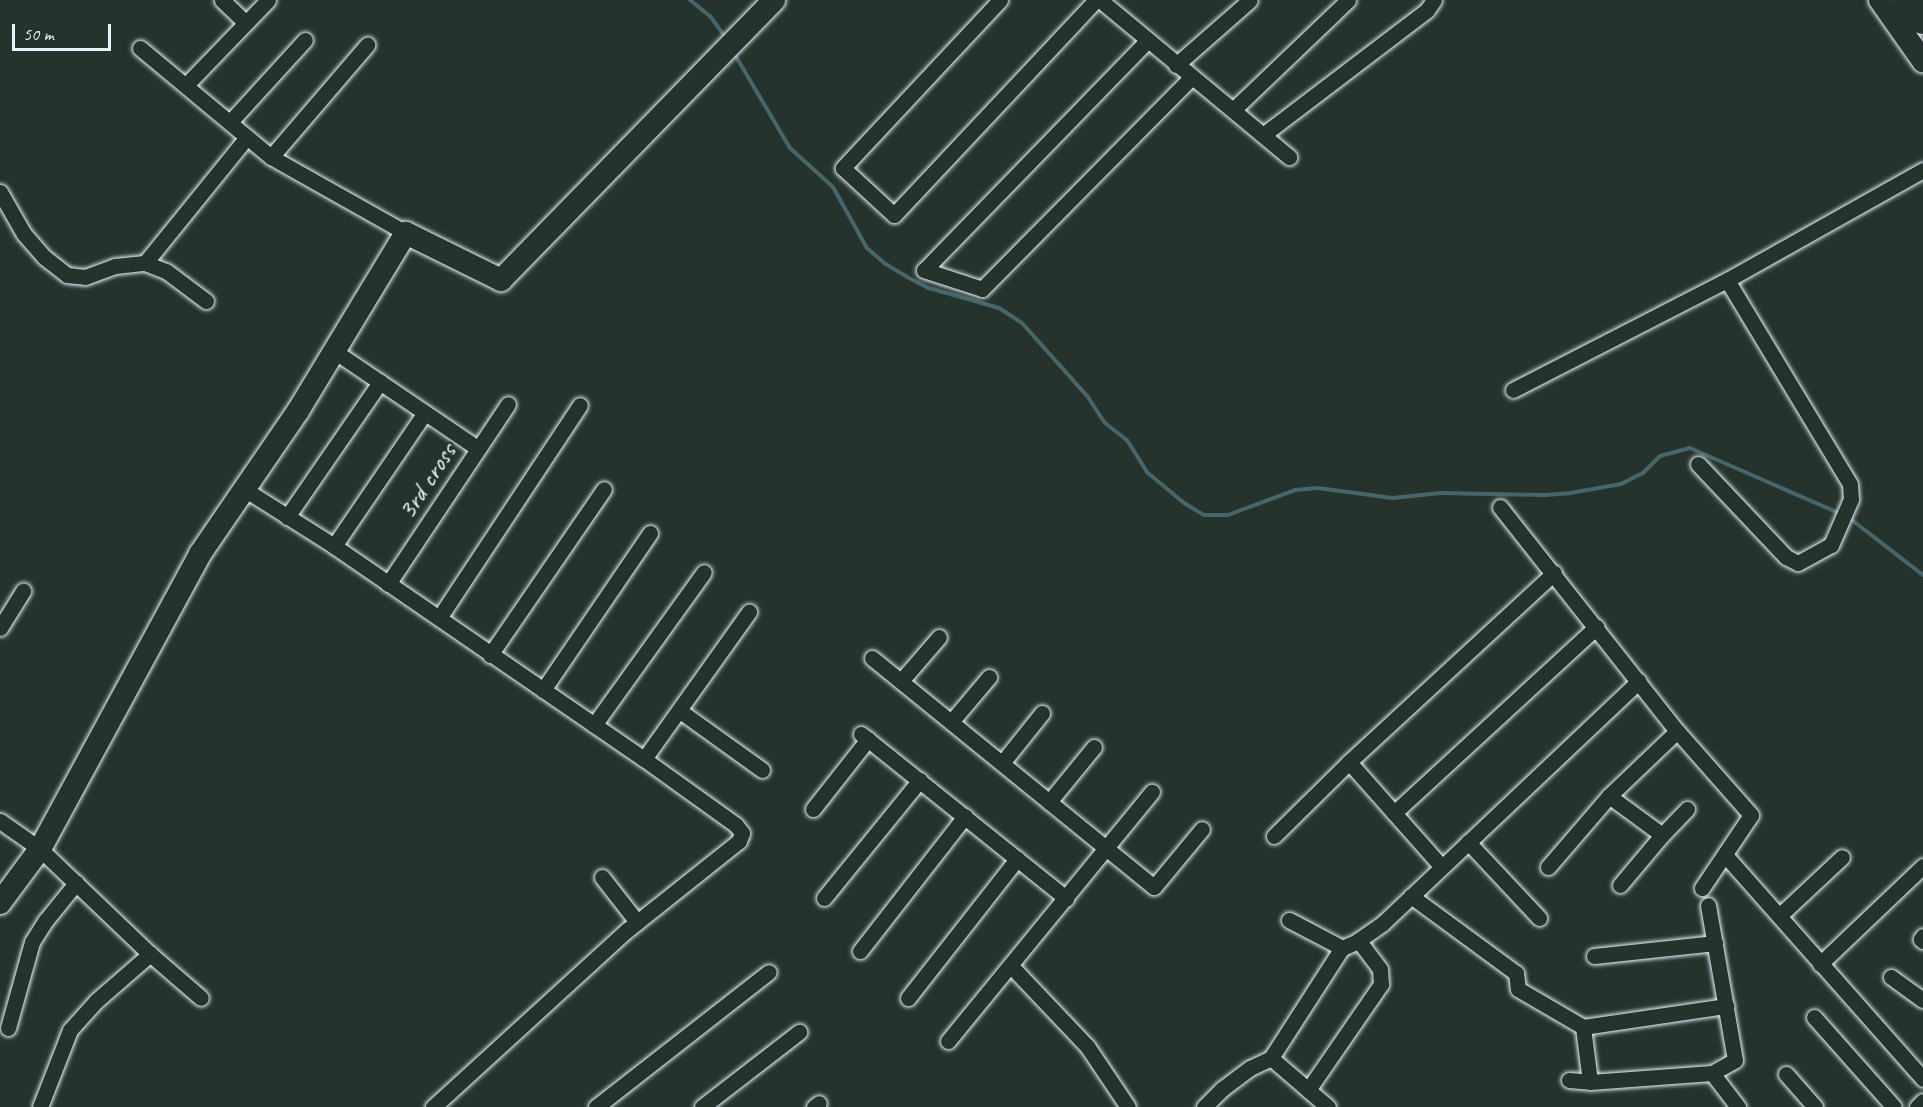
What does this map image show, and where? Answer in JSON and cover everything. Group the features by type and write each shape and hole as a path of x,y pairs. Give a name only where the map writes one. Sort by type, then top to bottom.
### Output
{"highway":[{"path":"1908,0 1923,20"}],"street":[{"path":"222,0 246,22"},
{"path":"186,85 268,0"},
{"path":"140,48 271,157 406,233 501,280 774,0"},
{"path":"1000,0 843,168 894,215 1098,0 1289,157"},
{"path":"1176,65 1250,0"},
{"path":"1233,110 1348,0"},
{"path":"1263,135 1427,10 1434,0"},
{"path":"1880,0 1923,61"},
{"path":"230,122 305,40"},
{"path":"1148,40 924,270 982,289 1191,78"},
{"path":"271,157 367,45"},
{"path":"145,263 247,137"},
{"path":"1513,390 1727,280 1923,170"},
{"path":"0,192 24,234 44,257 67,275 85,277 115,266 145,263 166,271 206,301"},
{"path":"0,903 40,849 200,554 298,411 406,233"},
{"path":"1698,464 1786,557 1798,563 1831,545 1851,499 1850,484 1727,280"},
{"path":"334,351 477,448"},
{"path":"287,517 380,382"},
{"name":"3rd cross","path":"388,584 508,404"},
{"path":"439,618 580,405"},
{"path":"334,546 424,414"},
{"path":"244,489 334,546 644,759 736,825 742,833 739,840 637,922 433,1107"},
{"path":"490,654 604,489"},
{"path":"1500,507 1677,731 1751,815 1702,888"},
{"path":"543,690 650,533"},
{"path":"594,725 704,572"},
{"path":"1274,836 1349,762 1554,573"},
{"path":"0,628 23,591"},
{"path":"644,759 749,612"},
{"path":"1394,813 1596,627"},
{"path":"901,681 939,637"},
{"path":"872,658 1154,887 1202,829"},
{"path":"951,722 989,677"},
{"path":"1204,1107 1222,1089 1250,1068 1271,1058 1342,948 1358,940 1412,896 1639,681"},
{"path":"680,711 762,770"},
{"path":"1002,763 1042,713"},
{"path":"1548,867 1609,796 1677,731"},
{"path":"813,809 865,736 1066,898"},
{"path":"1049,802 1094,747"},
{"path":"1349,762 1442,867"},
{"path":"824,898 920,780"},
{"path":"948,1041 1152,792"},
{"path":"1609,796 1662,835"},
{"path":"1620,885 1687,809"},
{"path":"860,951 965,816"},
{"path":"0,821 40,849 150,954 201,998"},
{"path":"1468,842 1539,918"},
{"path":"1725,855 1923,1079"},
{"path":"1779,916 1842,857"},
{"path":"908,998 1017,859"},
{"path":"1820,964 1923,866"},
{"path":"602,877 637,922"},
{"path":"8,1028 32,942 76,883"},
{"path":"1412,896 1516,973 1518,989 1583,1027 1726,1006"},
{"path":"1569,1080 1590,1082 1712,1073 1736,1060 1708,905"},
{"path":"1289,920 1342,948"},
{"path":"1923,936 1921,939 1923,941"},
{"path":"1308,1090 1381,984 1380,969 1358,940"},
{"path":"1594,956 1715,943"},
{"path":"44,1106 70,1030 96,1001 150,954"},
{"path":"1011,966 1087,1046 1128,1107"},
{"path":"596,1107 769,972"},
{"path":"1891,977 1923,1000"},
{"path":"1814,1017 1894,1107"},
{"path":"1583,1027 1590,1082"},
{"path":"702,1107 799,1032"},
{"path":"1271,1058 1328,1107"},
{"path":"1712,1073 1738,1107"},
{"path":"1786,1074 1815,1107"},
{"path":"1917,1107 1923,1101"}],"waterway":[{"path":"690,0 710,16 724,35"},
{"path":"735,55 790,148 833,187 867,248 884,263 929,288 999,308 1022,323 1088,397 1105,423 1127,440 1148,473 1184,503 1204,515 1228,515 1295,490 1318,488 1392,498 1441,493 1544,495 1570,493 1621,484 1643,473 1660,456 1690,448 1841,514"},
{"path":"1848,517 1923,575"}]}
